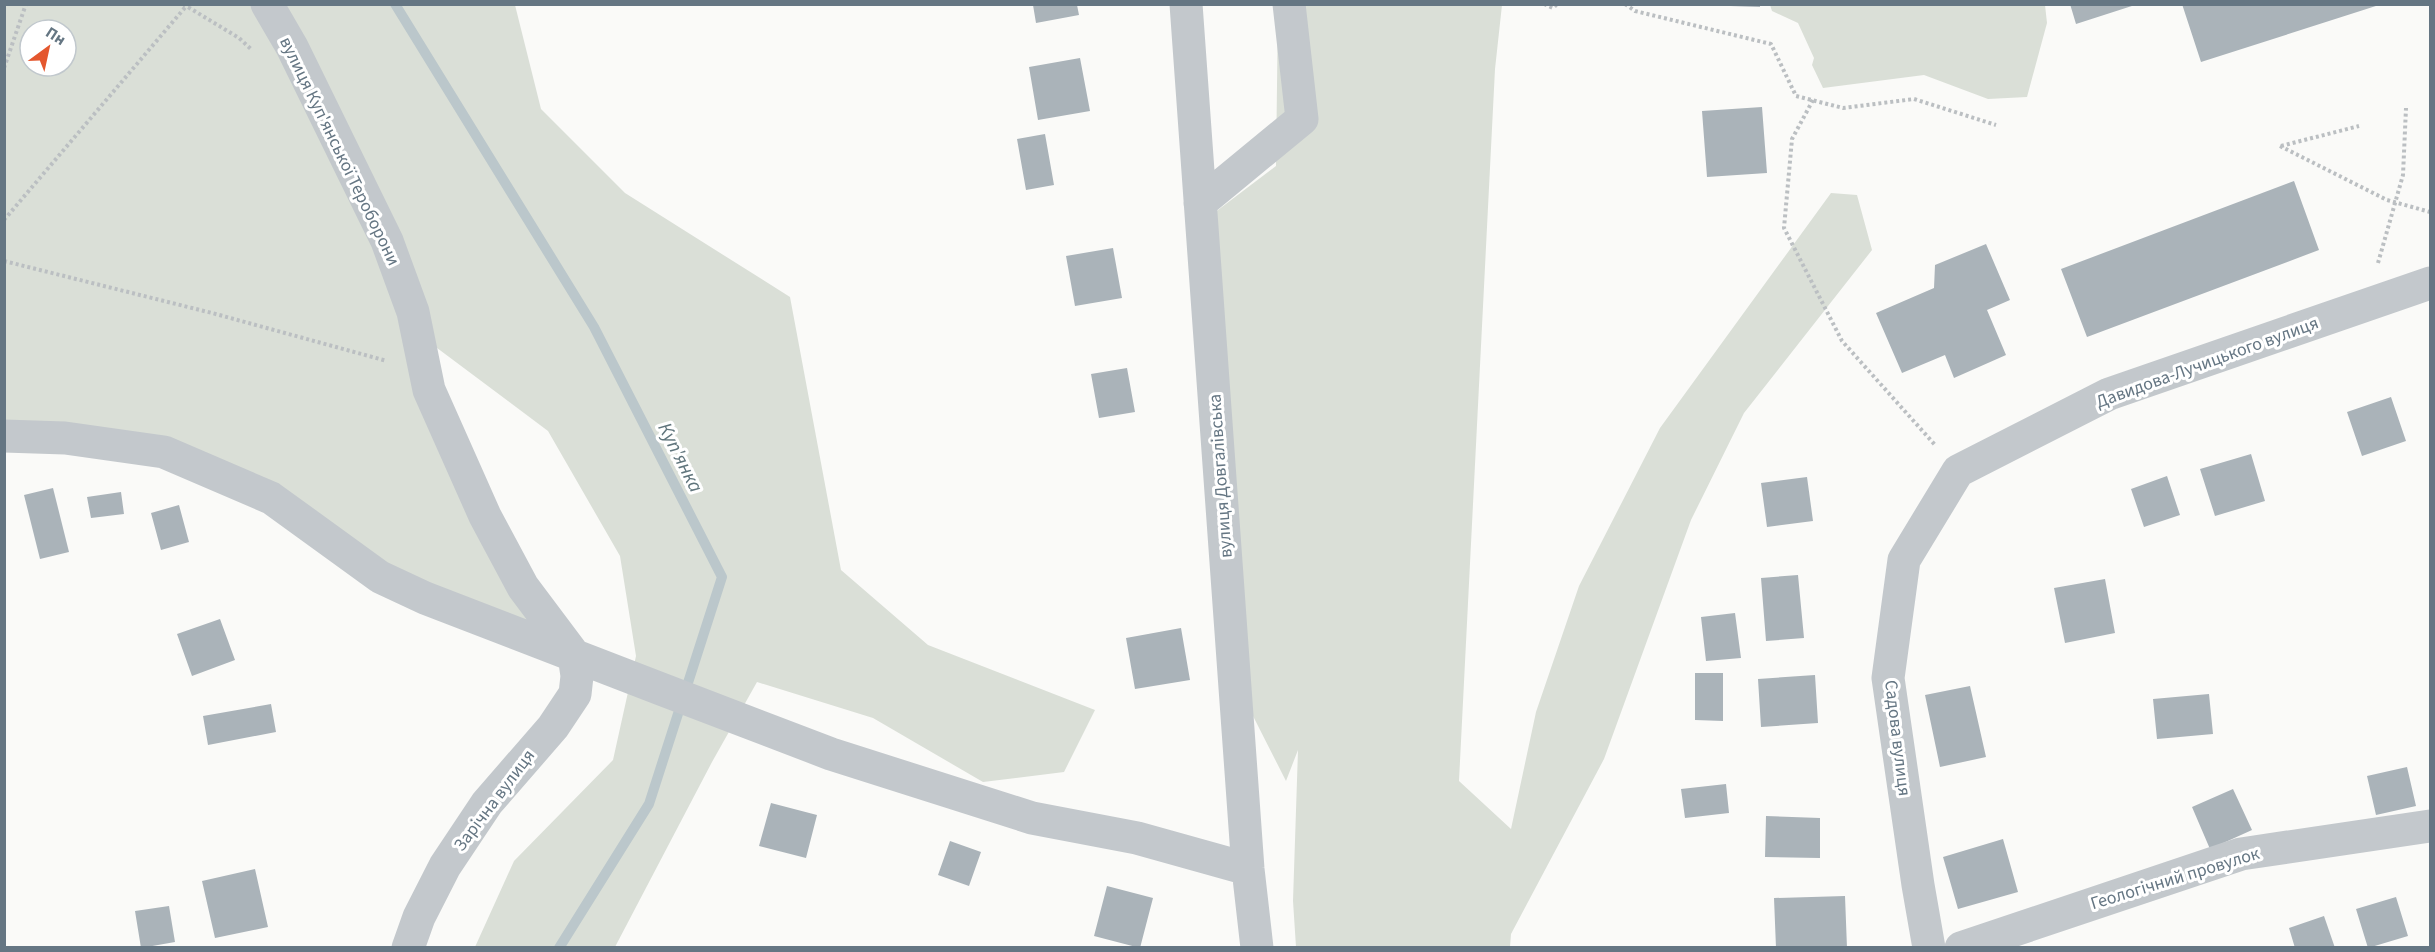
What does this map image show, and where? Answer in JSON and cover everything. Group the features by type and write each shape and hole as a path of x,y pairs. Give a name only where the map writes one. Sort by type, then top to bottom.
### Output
{"street":[{"name":"вулиця Куп'янської Тероборони","path":"267,4 292,47 387,241 413,312 429,390 484,516 523,587 574,656"},
{"name":"вулиця Довгалівська","path":"1186,4 1248,869 1257,948"},
{"path":"1200,203 1302,119 1289,4"},
{"name":"Давидова-Лучицького вулиця","path":"1958,471 2109,394 2430,283"},
{"path":"4,436 65,438 164,452 271,498 380,577 425,598 574,656 831,754 1032,818 1137,838 1248,869"},
{"name":"Садова вулиця","path":"1929,948 1888,678 1904,560 1958,471"},
{"name":"Зарічна вулиця","path":"408,948 419,917 445,866 487,803 553,726 575,694 577,676 574,656"},
{"name":"Геологічний провулок","path":"1961,948 2241,854 2430,826"}],"path":[{"path":"4,68 26,4"},
{"path":"4,220 188,4"},
{"path":"1544,4 1552,8 1557,4"},
{"path":"1625,4 1635,11 1771,44 1796,96 1843,108 1914,99 1996,125"},
{"path":"1813,100 1792,139 1784,228 1842,341 1958,471"},
{"path":"2378,265 2403,175 2406,108"},
{"path":"2359,126 2280,146 2395,203 2430,212"},
{"path":"4,261 212,313 426,371"}],"shaded area":[{"path":"5,5 515,5 541,109 625,193 790,297 841,570 928,645 1095,710 1064,772 983,782 873,718 757,682 712,762 615,947 475,947 514,861 613,760 636,656 620,556 548,431 421,336 454,446 574,655 425,598 216,473 5,436"},
{"path":"1278,5 1502,5 1495,69 1459,781 1511,829 1536,712 1579,586 1660,428 1831,193 1857,195 1872,250 1744,413 1691,520 1604,759 1511,934 1510,947 1296,947 1293,901 1298,750 1286,781 1253,716 1210,216 1276,166"},
{"path":"1770,5 2045,5 2047,23 2027,97 1988,99 1924,75 1823,88 1812,65 1814,58 1798,23 1772,11"}],"building":[{"path":"1730,4 1760,4 1760,7 1730,6"},
{"path":"2070,4 2135,4 2135,5 2076,24"},
{"path":"2182,4 2379,4 2379,5 2201,62"},
{"path":"1033,5 1077,5 1079,15 1036,23"},
{"path":"1080,58 1090,111 1038,120 1029,67"},
{"path":"1762,107 1767,173 1707,177 1702,111"},
{"path":"1045,134 1054,185 1026,190 1017,139"},
{"path":"2294,181 2319,250 2087,337 2061,269"},
{"path":"1986,244 2010,300 1987,310 2006,355 1954,378 1945,355 1902,373 1876,313 1934,288 1935,265"},
{"path":"1113,248 1122,298 1075,306 1066,256"},
{"path":"1127,368 1135,412 1099,418 1091,374"},
{"path":"2391,397 2406,441 2362,456 2347,412"},
{"path":"2251,454 2265,501 2215,516 2200,469"},
{"path":"2167,476 2180,515 2144,527 2131,489"},
{"path":"1807,477 1813,521 1767,527 1761,483"},
{"path":"53,488 69,552 40,559 24,495"},
{"path":"121,492 124,514 91,518 87,497"},
{"path":"179,505 189,542 161,550 151,513"},
{"path":"1798,575 1804,638 1766,641 1761,578"},
{"path":"2105,579 2115,633 2065,643 2054,588"},
{"path":"1735,613 1741,658 1706,661 1701,617"},
{"path":"220,619 235,660 192,676 177,634"},
{"path":"1181,628 1190,680 1135,689 1126,638"},
{"path":"1695,673 1723,673 1723,721 1695,720"},
{"path":"1815,675 1818,723 1761,727 1758,679"},
{"path":"1970,686 1986,757 1940,767 1925,695"},
{"path":"2209,694 2213,734 2157,739 2153,699"},
{"path":"271,704 276,732 208,745 203,716"},
{"path":"2407,767 2416,806 2376,815 2367,776"},
{"path":"1726,784 1729,813 1685,818 1681,789"},
{"path":"2233,789 2252,830 2210,849 2192,807"},
{"path":"771,803 817,815 806,858 759,846"},
{"path":"1766,816 1820,818 1820,858 1765,857"},
{"path":"2003,839 2018,892 1958,909 1943,857"},
{"path":"950,841 981,852 969,886 938,875"},
{"path":"255,869 268,927 215,938 202,881"},
{"path":"1107,886 1153,898 1140,948 1094,936"},
{"path":"1845,896 1847,948 1776,948 1774,898"},
{"path":"2396,897 2408,936 2368,948 2356,909"},
{"path":"169,906 175,942 141,948 135,911"},
{"path":"2324,916 2335,948 2295,948 2289,928"}],"waterway":[{"name":"Куп'янка","path":"395,4 594,327 722,577 649,804 559,948"}]}
